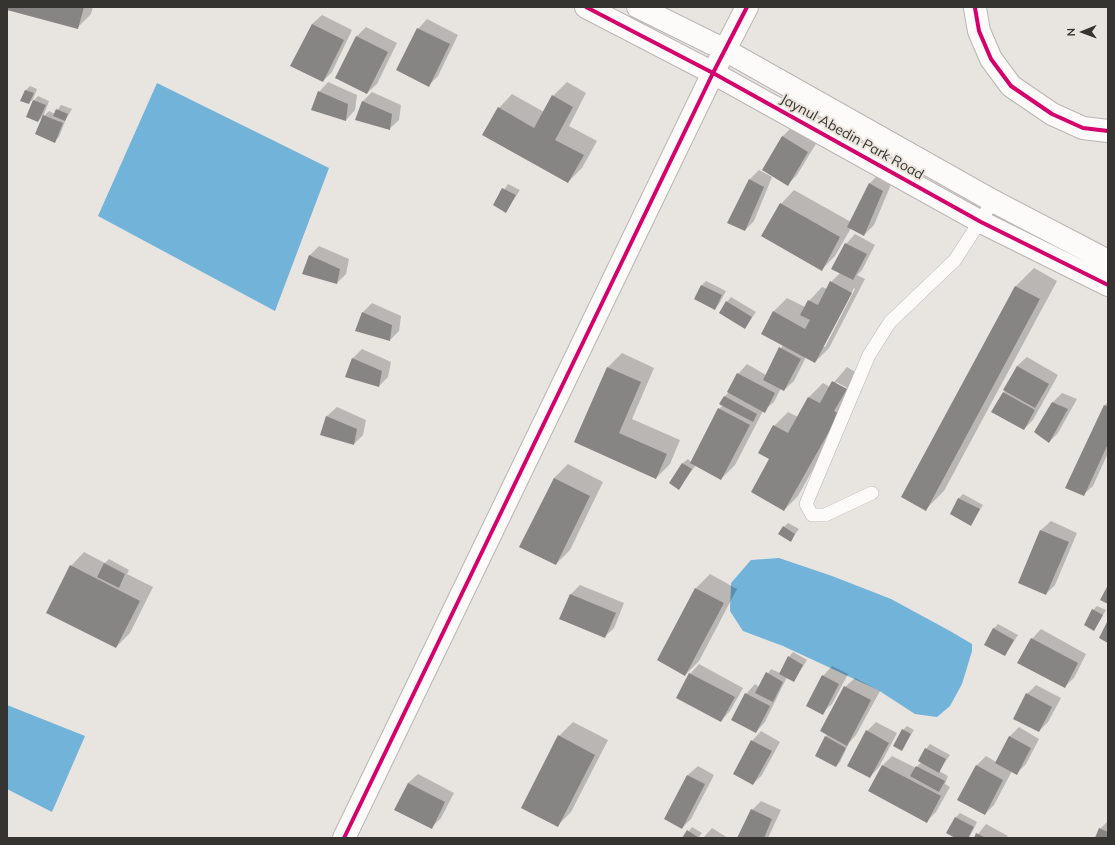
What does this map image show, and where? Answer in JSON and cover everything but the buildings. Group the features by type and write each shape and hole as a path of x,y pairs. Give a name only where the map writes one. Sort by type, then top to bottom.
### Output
{"street":[{"name":"Jaynul Abedin Park Road","path":"586,7 713,73 981,222 1108,286"},
{"name":"Jaynul Abedin Park Road","path":"638,7 725,50 993,201 1108,261"},
{"path":"344,838 713,73 747,7"},
{"path":"975,7 979,31 991,59 1011,86 1052,114 1083,128 1108,131"}],"lane":[{"path":"872,493 824,515 812,515 806,504 869,355 890,322 955,260 981,222 993,201"}],"water":[{"path":"157,83 329,168 275,311 98,216"},
{"path":"779,558 832,576 891,599 972,644 972,651 962,684 950,706 937,717 915,714 878,690 783,646 743,631 730,611 731,583 751,560"},
{"path":"7,705 85,736 52,812 7,789"}],"cycle path":[{"path":"586,7 713,73 981,222 1108,285"},
{"path":"344,838 713,73 747,7"},
{"path":"975,8 979,31 991,59 1011,86 1052,114 1083,128 1108,131"}]}
